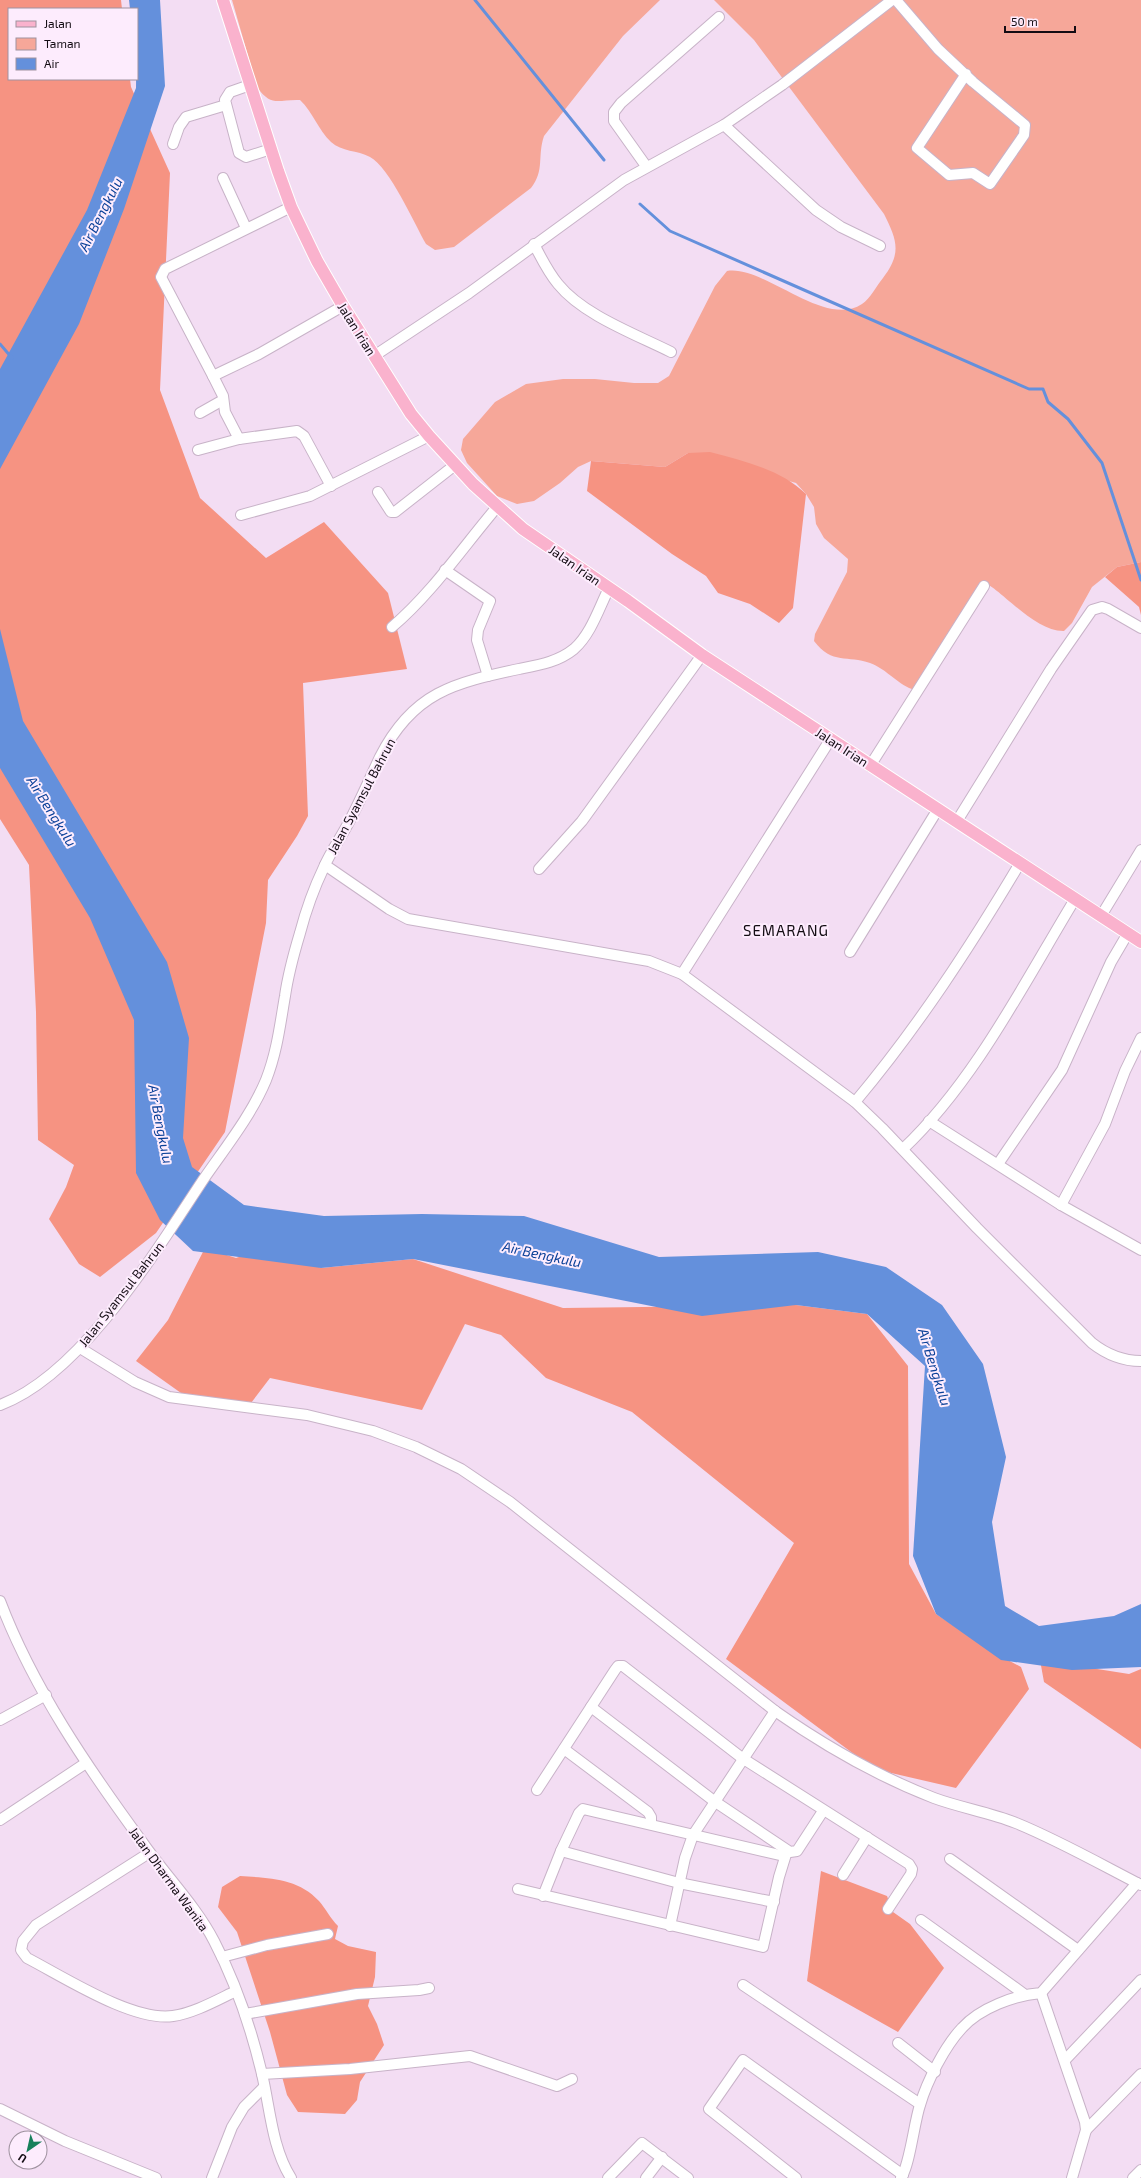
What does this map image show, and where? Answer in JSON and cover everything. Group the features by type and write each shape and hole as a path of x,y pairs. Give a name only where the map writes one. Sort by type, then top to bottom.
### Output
{"main road":[{"name":"Jalan Irian","path":"223,0 291,207 317,261 343,306 411,414 455,464 497,507 523,529 609,588 702,655 1141,942"}],"street":[{"path":"374,356 470,293 534,244 646,166 724,125 815,60 892,0"},
{"path":"896,0 938,49 1023,122 1026,129 1021,140 990,184 973,173 949,175 917,148 966,74"},
{"path":"646,166 614,121 614,112 621,103 719,17"},
{"path":"250,85 228,94 226,105 240,155 246,158 271,149"},
{"path":"173,144 179,127 186,117 226,105"},
{"path":"724,125 820,213 841,227 880,246"},
{"path":"223,178 246,228"},
{"path":"239,439 225,412 223,400 214,376 184,323 161,277 161,273 165,269 291,207"},
{"path":"534,244 558,284 571,296 604,318 671,352"},
{"path":"214,376 259,354 343,306"},
{"path":"200,413 223,400"},
{"path":"198,450 239,439 292,431 300,433 304,436 331,486"},
{"path":"241,515 310,496 429,436"},
{"path":"378,492 391,512 395,512 455,464"},
{"path":"392,627 408,613 497,507"},
{"path":"445,570 490,601 478,630 477,640 488,676"},
{"path":"870,766 984,586"},
{"name":"Jalan Syamsul Bahrun","path":"0,1405 30,1391 80,1348 137,1277 165,1238 244,1119 262,1088 271,1066 278,1041 285,993 310,899 325,865 350,821 390,739 403,720 428,699 449,687 488,676 550,662 571,651 586,633 609,588"},
{"path":"957,821 1051,669 1092,610 1102,607 1108,609 1141,628"},
{"path":"539,869 582,821 702,655"},
{"path":"682,974 830,740"},
{"path":"850,952 938,809"},
{"path":"1101,916 1141,850"},
{"path":"855,1102 897,1052 952,974 1020,863"},
{"path":"325,865 390,909 408,919 421,923 649,961 682,974 855,1102 903,1149 977,1228 1092,1343 1113,1356 1128,1361 1141,1361"},
{"path":"903,1149 929,1121 983,1052 1075,899"},
{"path":"998,1164 1062,1070 1111,962 1128,933"},
{"path":"1061,1205 1105,1124 1125,1071 1141,1038"},
{"path":"929,1121 1061,1205 1141,1250"},
{"path":"80,1348 135,1382 169,1397 334,1420 373,1431 416,1447 461,1469 479,1480 544,1528 775,1711 861,1765 897,1783 936,1799 992,1814 1017,1823 1139,1884 1041,1992 1024,1994 991,2008 968,2022 950,2044 934,2072 920,2104 902,2176 743,2060 709,2109 796,2178"},
{"name":"Jalan Dharma Wanita","path":"0,1601 10,1627 46,1695 86,1764 149,1853 200,1917 222,1956 245,2014 262,2074 276,2142 291,2178"},
{"path":"537,1790 614,1670 618,1666 623,1666 742,1758 822,1811 907,1862 912,1869 909,1877 888,1909"},
{"path":"0,1720 46,1695"},
{"path":"591,1707 714,1801 786,1853"},
{"path":"670,1926 679,1883 693,1835 742,1758 775,1711"},
{"path":"564,1749 648,1812 651,1817 651,1824"},
{"path":"0,1820 86,1764"},
{"path":"543,1896 561,1851 579,1813 583,1809 693,1835 786,1853 797,1851 822,1811"},
{"path":"843,1874 867,1837"},
{"path":"561,1851 679,1883 774,1902"},
{"path":"149,1853 36,1925 23,1941 20,1950 27,1958 105,1998 129,2009 154,2017 174,2016 236,1991"},
{"path":"518,1889 763,1947 786,1853"},
{"path":"950,1859 1078,1950"},
{"path":"921,1920 1024,1994"},
{"path":"222,1956 267,1945 328,1934"},
{"path":"1065,2060 1141,1980"},
{"path":"743,1985 920,2104"},
{"path":"245,2014 357,1994 429,1988"},
{"path":"1041,1992 1082,2110 1086,2130 1072,2178"},
{"path":"898,2043 934,2072"},
{"path":"262,2074 350,2069 470,2056 557,2086 572,2079"},
{"path":"1086,2130 1141,2074"},
{"path":"212,2178 232,2127 244,2107 264,2087"},
{"path":"0,2109 65,2141 156,2178"},
{"path":"608,2178 642,2143 688,2178"},
{"path":"646,2178 662,2157"},
{"path":"1133,2178 1141,2170"}],"green space":[{"path":"232,0 660,0 623,36 544,136 538,175 531,188 454,247 435,250 426,244 386,172 378,163 370,157 340,148 331,142 322,132 305,105 300,100 276,101 267,98 262,94 257,87"},
{"path":"714,0 1141,0 1141,562 1117,567 1092,587 1072,623 1064,631 1052,629 1039,623 995,589 980,582 918,688 915,690 904,685 882,669 870,663 840,658 827,653 814,641 815,634 847,572 848,559 824,538 816,524 814,507 806,494 796,483 688,453 665,467 591,461 578,467 560,483 534,501 517,504 497,496 467,463 461,450 463,439 495,402 526,384 563,379 595,379 634,383 658,383 669,376 715,286 727,271 742,272 759,277 794,295 830,309 847,310 865,302 889,269 893,261 896,246 892,231 884,214 754,40"}],"shaded area":[{"path":"0,0 121,0 122,8 8,8 8,80 130,80 131,87 170,173 160,390 200,498 266,558 324,522 388,593 407,669 303,683 308,816 297,836 268,880 266,923 225,1132 156,1233 100,1277 79,1264 49,1219 66,1187 74,1165 38,1140 36,1012 29,865 0,819"},
{"path":"710,452 773,472 796,485 806,494 793,608 779,623 750,604 718,593 706,576 672,554 587,491 591,461 665,467 688,453"},
{"path":"1141,562 1141,615 1139,607 1105,577 1117,567"},
{"path":"275,1245 321,1268 413,1259 563,1308 796,1305 867,1314 908,1366 909,1564 936,1614 995,1653 1021,1667 1029,1689 956,1788 874,1769 726,1659 794,1543 632,1412 546,1378 501,1335 465,1324 422,1410 270,1378 251,1403 181,1393 136,1361 168,1320 205,1248 236,1258"},
{"path":"1040,1660 1129,1674 1141,1669 1141,1749 1044,1682"},
{"path":"821,1871 887,1896 893,1912 910,1924 944,1968 898,2032 807,1981"},
{"path":"240,1876 282,1881 311,1893 338,1926 335,1939 348,1946 376,1952 375,1977 368,2006 377,2024 384,2045 360,2082 357,2100 345,2114 298,2112 287,2095 270,2032 237,1932 218,1907 222,1887"}],"water":[{"name":"Air Bengkulu","path":"129,0 160,0 165,86 124,209 79,324 0,469 0,369 87,210 136,88 136,80 138,80 138,8 130,8"},
{"name":"Air Bengkulu","path":"0,629 23,721 167,962 189,1038 183,1138 192,1167 244,1205 324,1216 422,1214 524,1216 659,1257 818,1252 886,1267 942,1305 983,1364 1006,1457 992,1522 1005,1606 1039,1626 1114,1616 1141,1604 1141,1667 1072,1670 1001,1660 936,1614 913,1556 925,1366 867,1314 796,1305 702,1316 413,1259 321,1268 193,1251 160,1220 136,1173 134,1020 90,918 0,768"}],"waterway":[{"path":"475,0 604,160"},
{"path":"640,204 670,231 1029,389 1043,389 1048,402 1068,419 1102,463 1141,580"},
{"path":"0,344 12,358"}],"district":[{"name":"SEMARANG","path":"786,930"}]}
